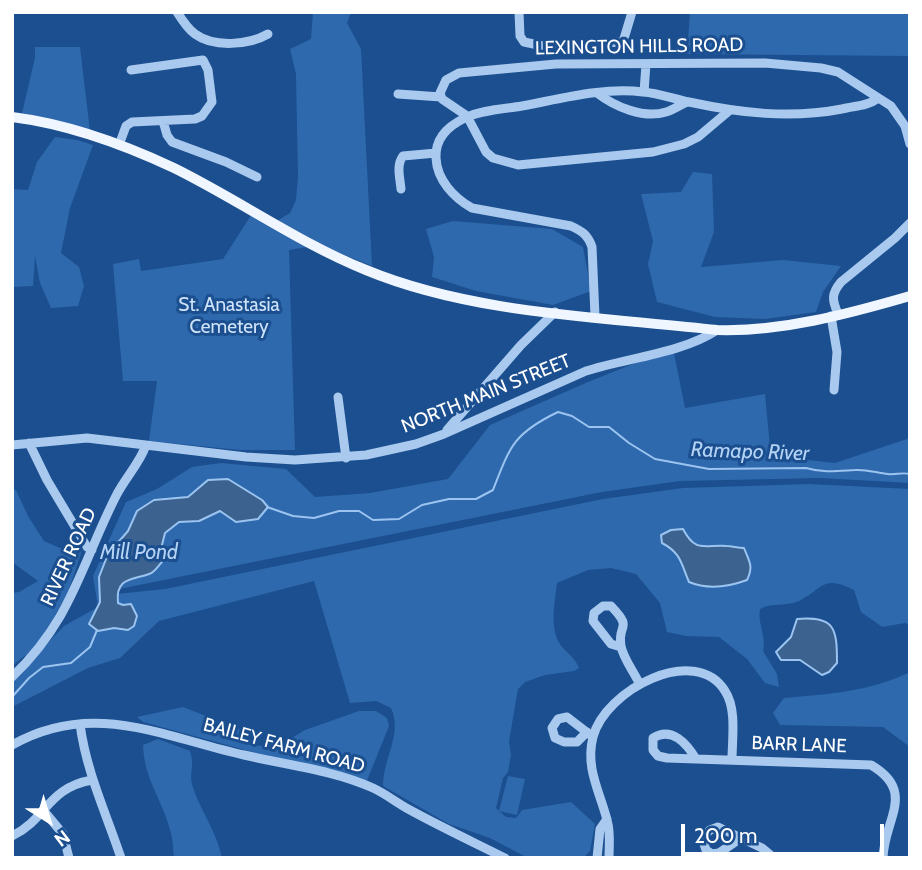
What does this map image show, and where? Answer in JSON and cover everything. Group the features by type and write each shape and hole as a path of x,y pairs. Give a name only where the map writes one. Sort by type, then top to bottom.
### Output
{"main road":[{"path":"12,117 83,132 119,145 176,169 327,253 367,271 436,293 481,303 717,330 760,330 910,296"}],"street":[{"path":"177,12 195,34 220,43 260,39 268,34"},
{"path":"519,12 520,36 524,42 543,46 623,42 632,12"},
{"path":"119,145 126,126 132,122 195,119 209,109 212,102 203,60 131,70"},
{"name":"LEXINGTON HILLS ROAD","path":"441,97 442,85 458,73 556,64 765,63 821,68 838,72 891,106 900,116 910,144"},
{"path":"644,92 646,64"},
{"path":"595,316 590,239 584,232 571,226 472,208 463,203 440,176 436,153 444,133 467,116 597,93 644,92 730,110 805,114 867,104 877,99"},
{"path":"597,93 607,101 624,108 657,114 668,112 687,102"},
{"path":"398,94 441,97 467,116 476,136 493,158 524,166 653,152 674,147 698,137 730,110"},
{"path":"163,121 172,142 257,177"},
{"path":"401,189 401,158 436,153"},
{"path":"834,390 837,352 832,298 834,291 910,223"},
{"path":"444,434 521,345 555,312"},
{"name":"NORTH MAIN STREET","path":"12,445 88,438 295,460 346,458 388,452 444,434 586,372 704,339 717,330"},
{"path":"338,397 346,458"},
{"path":"30,443 47,480 87,547 92,550"},
{"name":"RIVER ROAD","path":"12,677 51,634 71,601 116,496 146,445"},
{"path":"621,647 611,644 593,621 594,613 603,606 611,606 626,625 621,647 639,683"},
{"name":"BARR LANE","path":"609,858 610,835 593,776 590,735 610,706 639,683 673,673 691,672 707,674 719,682 727,694 731,706 732,760 871,765 882,771 891,781 896,794 896,807 883,847 883,858"},
{"name":"BAILEY FARM ROAD","path":"12,745 41,731 80,724 113,723 141,727 374,788 426,819 505,858"},
{"path":"80,724 83,751 121,858"},
{"path":"696,759 686,743 677,738 660,733 653,738 651,745 658,756 696,759 732,760"},
{"path":"12,836 22,831 67,787 92,780"},
{"path":"43,810 63,834 69,858"},
{"path":"597,858 600,829 607,819"},
{"path":"741,838 762,848 774,858"}],"green space":[{"path":"313,12 351,12 347,23 361,49 372,266 337,252 277,221 290,213 296,200 298,177 296,74 290,49 311,39"},
{"path":"690,12 910,12 910,56 687,54"},
{"path":"35,47 80,47 90,131 22,113 35,58"},
{"path":"55,137 93,145 70,208 61,253 79,267 84,286 78,306 51,308 40,283 35,256 33,286 12,287 12,189 28,190 37,162"},
{"path":"693,172 712,174 714,232 701,267 783,260 841,266 823,292 816,312 765,319 715,317 657,302 648,264 653,241 641,194 681,192"},
{"name":"St. Anastasia Cemetery","path":"253,212 313,246 289,250 295,450 240,450 149,441 157,381 123,381 113,264 139,259 141,271 223,259"},
{"path":"453,221 552,229 583,247 591,291 553,305 476,291 432,277 434,257 426,229"},
{"path":"673,348 685,408 765,394 771,458 835,463 910,438 910,483 820,478 680,481 602,492 119,589 117,594 165,589 603,499 683,488 809,484 910,489 910,625 905,623 882,627 861,612 854,590 835,583 824,585 794,603 764,607 759,614 764,640 763,651 777,674 779,687 765,683 747,659 719,637 686,636 667,632 660,603 636,574 611,568 588,570 557,583 554,627 558,641 579,668 545,675 525,682 518,689 509,741 511,755 508,772 503,778 496,808 506,817 516,818 522,810 571,802 595,824 590,851 583,858 528,858 490,838 449,824 383,786 394,737 391,708 376,701 350,703 314,581 159,621 120,658 88,668 12,707 12,680 64,626 98,607 93,576 126,502 157,489 192,467 221,463 286,469 315,497 370,493 448,479 490,425"},
{"path":"12,490 16,490 44,541 62,549 74,545 82,550 68,593 34,651 12,666 12,593 38,581 12,562"},
{"path":"910,672 910,747 883,727 780,725 773,713 784,698 864,688"},
{"path":"183,707 244,731 248,742 259,746 280,745 305,730 359,711 376,711 387,718 389,726 366,783 143,722 137,717"},
{"path":"158,739 190,751 192,784 222,858 174,858 170,830 144,757 143,745"},
{"path":"508,776 525,779 517,815 499,811"}],"water":[{"name":"Mill Pond","path":"228,479 262,500 268,507 258,519 236,522 220,511 199,521 179,522 165,533 161,549 162,562 156,569 126,581 119,588 118,603 131,604 137,616 134,626 128,630 114,628 98,631 89,624 100,602 99,577 108,554 128,531 137,511 154,500 188,497 208,480"},
{"path":"683,529 697,545 744,548 750,567 747,580 718,587 689,582 680,559 662,543 661,535 671,530"},
{"path":"797,619 819,620 831,627 836,641 837,663 829,672 822,675 800,660 781,660 776,652 791,637"}],"waterway":[{"name":"Ramapo River","path":"267,507 293,516 314,518 339,511 359,511 373,520 399,519 422,505 449,499 476,499 493,490 515,442 532,427 558,412 572,416 589,427 609,427 655,459 709,469 806,468 910,474"},
{"name":"Ramapo River","path":"12,697 43,667 71,663 90,647 97,630"}]}
